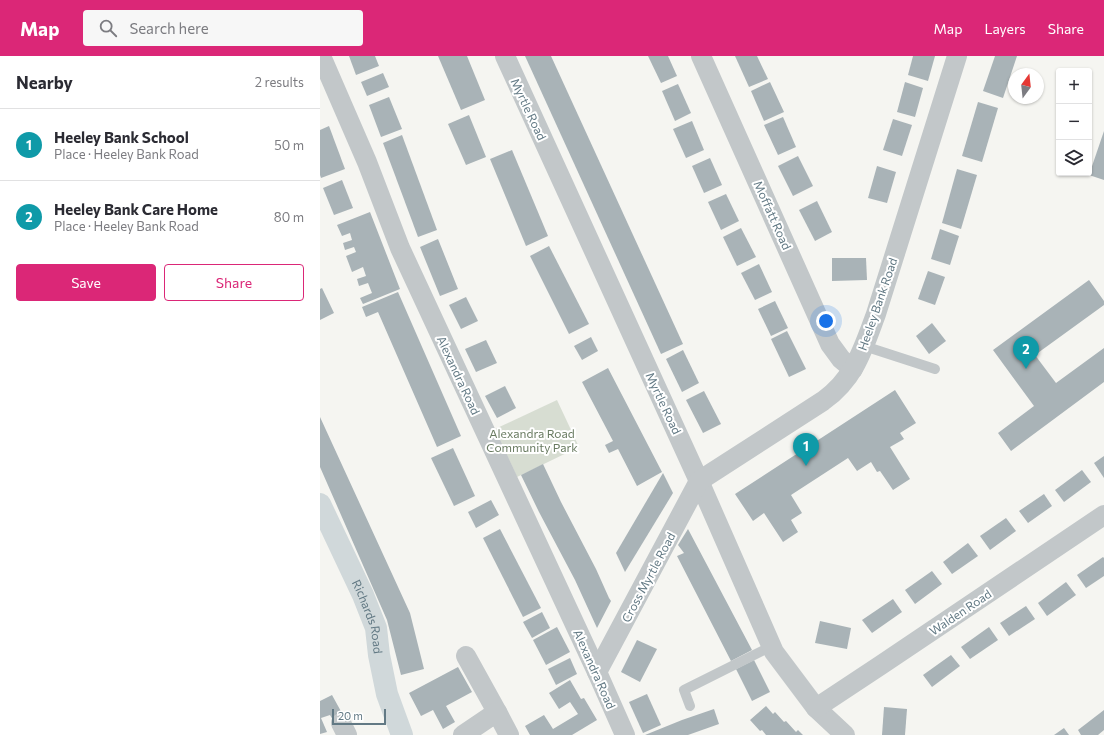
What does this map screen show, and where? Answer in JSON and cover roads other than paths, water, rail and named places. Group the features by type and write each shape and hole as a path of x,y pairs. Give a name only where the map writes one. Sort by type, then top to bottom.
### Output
{"main road":[{"name":"Richards Road","path":"320,504 363,595 376,628 379,655 387,694 402,735"}],"street":[{"name":"Alexandra Road","path":"320,56 367,162 400,248 625,735"},
{"name":"Myrtle Road","path":"505,56 699,481 774,652 816,708 845,735"},
{"name":"Moffatt Road","path":"701,56 830,344 841,359 853,369"},
{"name":"Heeley Bank Road","path":"699,481 827,398 841,386 853,369 859,358 876,314 957,56"},
{"name":"Cross Myrtle Road","path":"597,672 699,481"},
{"name":"Walden Road","path":"816,708 1104,515"},
{"path":"466,656 509,735"},
{"path":"463,735 497,712"}],"lane":[{"path":"864,346 935,369"},
{"path":"690,706 684,690 772,646"}],"place":[{"name":"Heeley Bank Care Home","path":"1026,369"},
{"name":"Heeley Bank School","path":"806,466"}],"park label":[{"name":"Alexandra Road Community Park","path":"532,440"}]}
